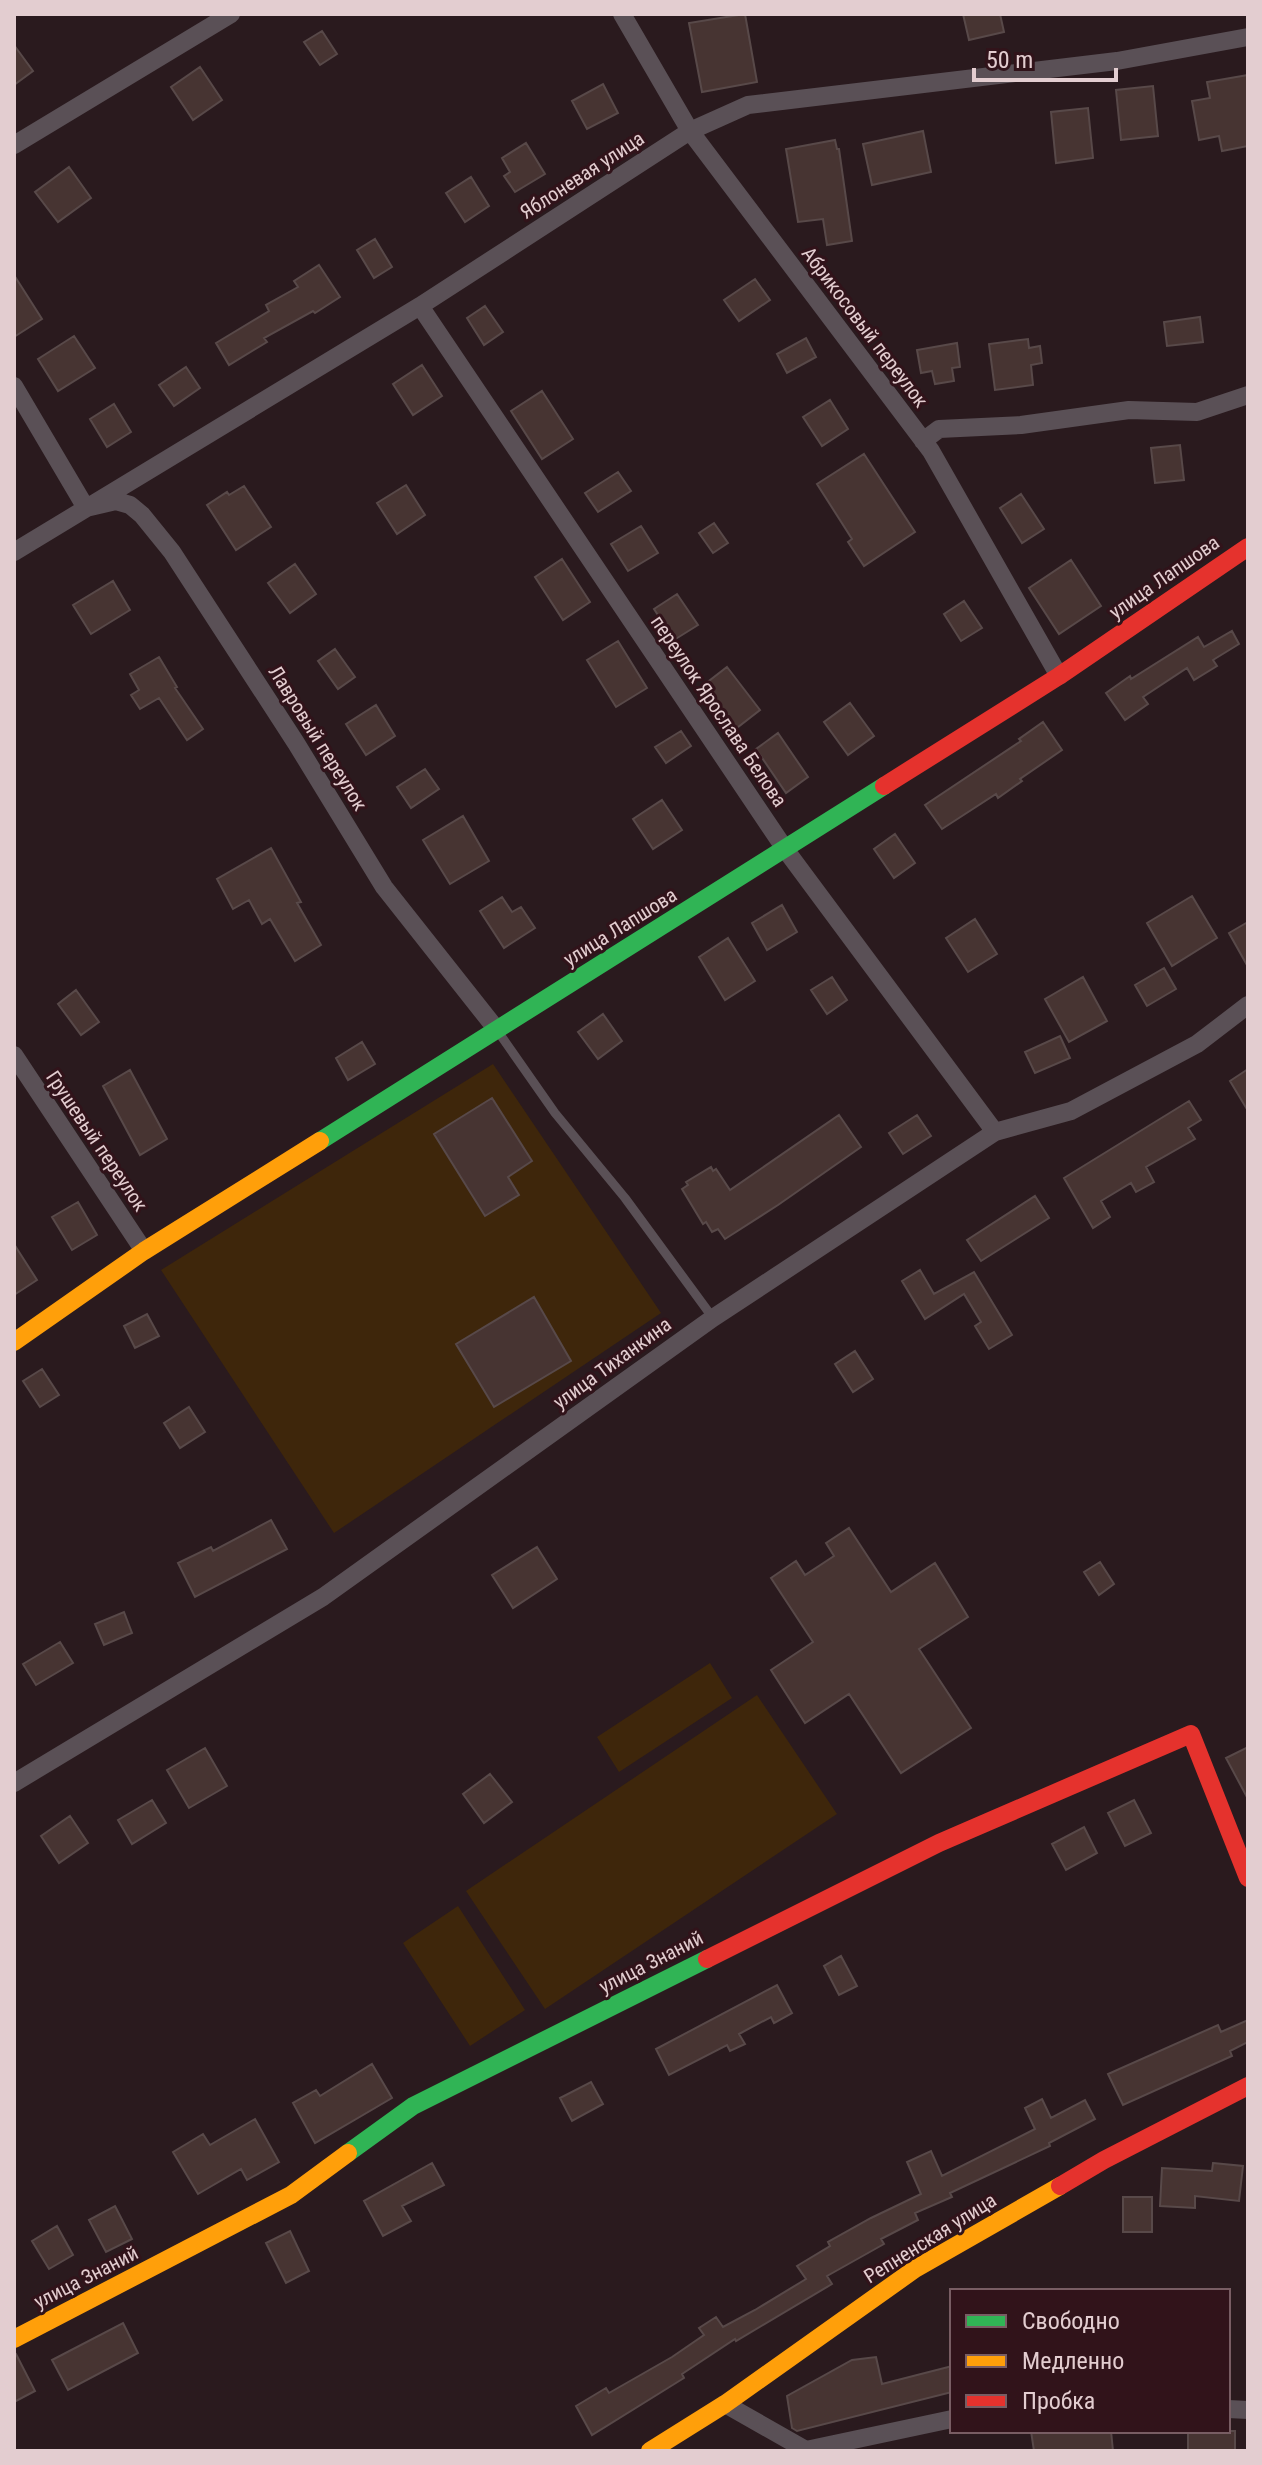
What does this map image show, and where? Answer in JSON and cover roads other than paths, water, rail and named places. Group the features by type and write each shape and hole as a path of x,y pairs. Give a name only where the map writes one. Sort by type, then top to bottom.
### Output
{"street":[{"path":"14,145 231,14"},
{"name":"Абрикосовый переулок","path":"622,14 690,131 923,441 1059,676"},
{"name":"Яблоневая улица","path":"14,552 420,306 690,131 748,105 1117,61 1248,37"},
{"name":"переулок Ярослава Белова","path":"420,306 785,849 995,1132"},
{"path":"14,386 86,508"},
{"path":"923,441 939,429 1021,425 1129,410 1197,412 1248,395"},
{"name":"Лавровый переулок","path":"86,508 116,501 130,505 172,552 280,717 384,887 497,1030"},
{"name":"улица Лапшова","path":"14,1342 144,1251 1059,676 1248,547"},
{"name":"улица Тиханкина","path":"14,1783 323,1597 713,1318 995,1132 1071,1111 1197,1044 1248,1005"},
{"name":"Грушевый переулок","path":"14,1055 144,1251"},
{"name":"улица Знаний","path":"14,2339 291,2195 413,2106 939,1843 1191,1734 1248,1878"},
{"name":"Репненская улица","path":"650,2451 725,2404 915,2269 1104,2160 1248,2086"},
{"path":"725,2404 806,2450 950,2419"}],"lane":[{"path":"497,1030 555,1113 625,1198 713,1318"}]}
